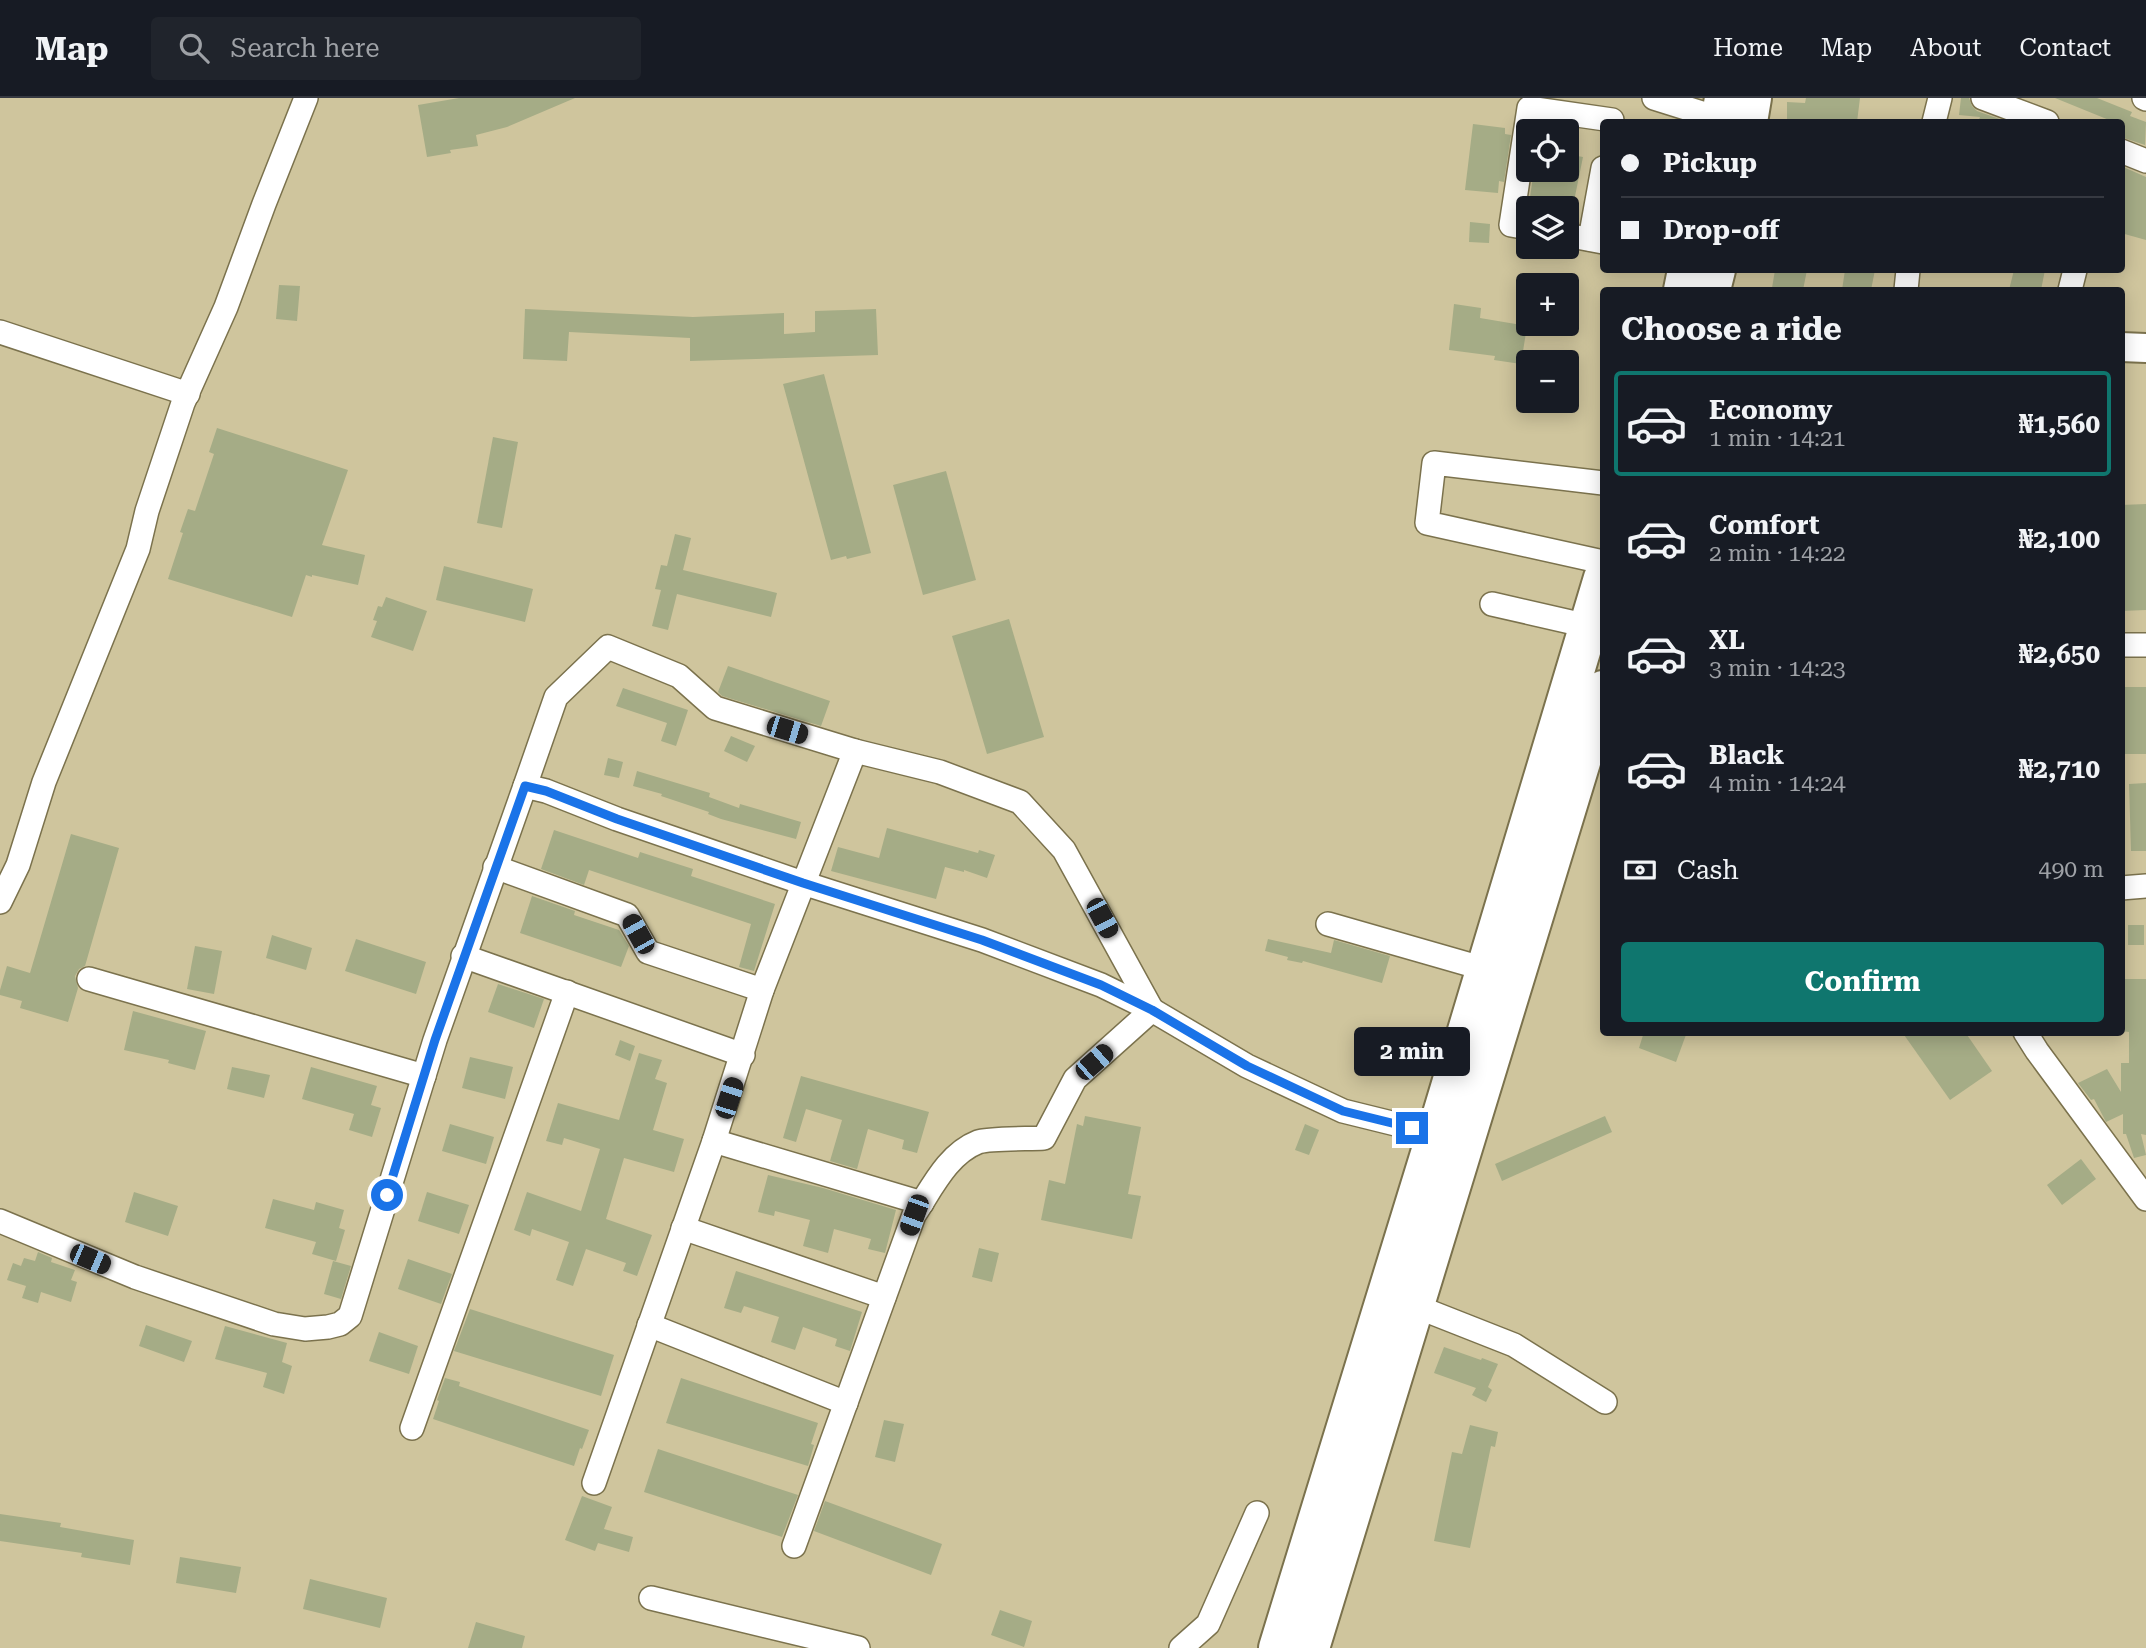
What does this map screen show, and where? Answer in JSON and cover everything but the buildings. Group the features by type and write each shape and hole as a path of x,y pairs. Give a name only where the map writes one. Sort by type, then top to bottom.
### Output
{"highway":[{"path":"1278,1648 1600,588"},
{"path":"1310,1648 1600,702"}],"street":[{"path":"0,902 18,865 44,782 138,549 147,511 188,394 226,307 306,98"},
{"path":"1654,98 1733,112"},
{"path":"1935,119 1940,98"},
{"path":"1983,98 2039,119"},
{"path":"1516,226 1511,225 1529,108 1605,119"},
{"path":"2125,153 2146,161"},
{"path":"1579,238 1597,241 1600,204"},
{"path":"0,332 188,394"},
{"path":"2125,347 2146,348"},
{"path":"1600,483 1434,463 1427,523 1600,561"},
{"path":"1492,604 1588,626"},
{"path":"2125,645 2146,645"},
{"path":"0,1222 135,1277 274,1324 305,1329 328,1327 340,1324 350,1316 463,956 556,697 608,647 679,676 716,708 855,751 940,772 1020,802 1065,850 1152,1010"},
{"path":"594,1483 714,1141 762,990 855,751"},
{"path":"525,786 546,791 617,819 803,883 982,940 1101,985 1152,1010 1247,1066 1343,1111 1436,1134"},
{"path":"495,867 627,915 648,953 762,990"},
{"path":"2125,888 2146,886"},
{"path":"1328,924 1485,969"},
{"path":"463,956 743,1055"},
{"path":"89,979 424,1076"},
{"path":"412,1428 567,992"},
{"path":"793,1546 914,1215 943,1171 959,1155 979,1142 1044,1138 1075,1079 1152,1010"},
{"path":"2028,1036 2136,1174 2146,1199"},
{"path":"714,1141 922,1203"},
{"path":"683,1228 884,1297"},
{"path":"1415,1306 1514,1345 1605,1402"},
{"path":"649,1325 846,1403"},
{"path":"1181,1648 1208,1624 1257,1513"},
{"path":"651,1598 858,1648"}],"route":[{"path":"387,1195 463,956 525,786 546,791 617,819 803,883 982,940 1101,985 1152,1010 1247,1066 1343,1111 1412,1128"}]}
